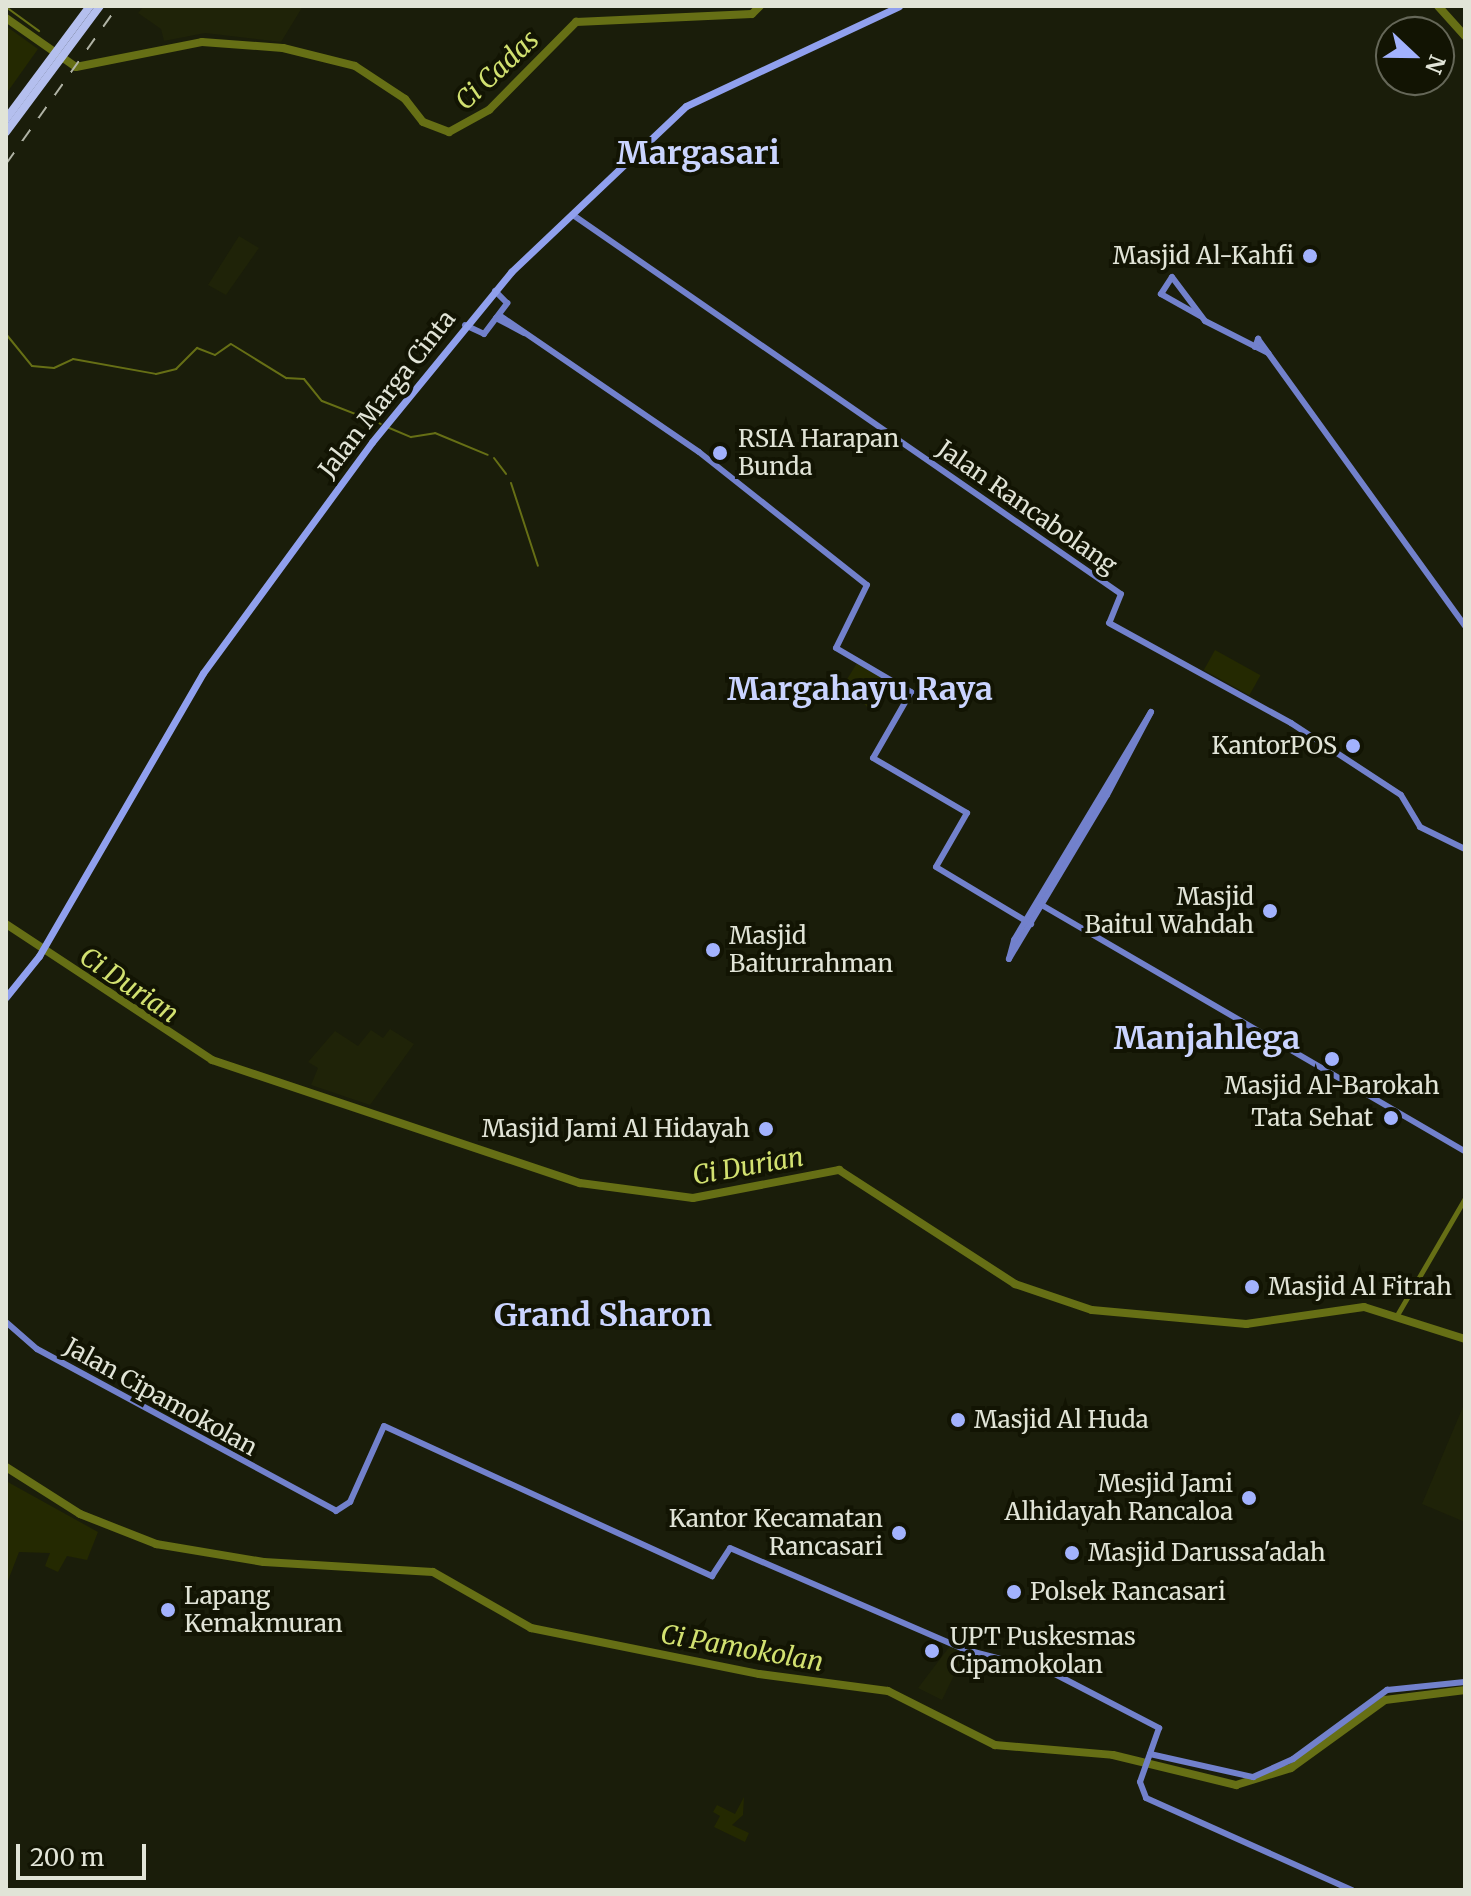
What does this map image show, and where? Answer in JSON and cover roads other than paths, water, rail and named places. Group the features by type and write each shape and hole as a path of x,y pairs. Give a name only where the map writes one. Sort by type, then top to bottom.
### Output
{"highway":[{"path":"66,47 90,6"},
{"path":"6,132 54,63 100,6"},
{"path":"6,119 54,63"}],"main road":[{"name":"Jalan Marga Cinta","path":"6,997 42,950 203,673 385,426 495,291 696,100 899,6"}],"street":[{"name":"Jalan Rancabolang","path":"571,217 866,416 1121,594 1109,623 1291,723 1401,795 1420,827 1465,849"},
{"path":"1200,316 1172,277 1161,294 1200,316 1256,343 1268,353 1465,626"},
{"path":"465,325 483,335 507,302 495,291"},
{"path":"498,316 699,452 869,589 836,648 911,692 873,758 967,813 936,867 1029,922"},
{"path":"1029,922 1009,959 1151,712 1040,904"},
{"path":"1040,904 1465,1151"},
{"name":"Jalan Cipamokolan","path":"6,1322 37,1349 336,1511 345,1508 384,1426 712,1576 730,1548 957,1646 1051,1672 1159,1728 1149,1756"},
{"path":"1352,1890 1146,1798 1139,1789 1149,1756 1253,1777 1293,1759 1387,1690 1465,1682"}],"waterway":[{"name":"Ci Cadas","path":"6,18 76,67 202,42 283,48 355,66 405,99 423,122 449,132 489,110 576,22 752,14 760,6"},
{"name":"Ci Cadas","path":"1438,6 1465,36"},
{"path":"6,7 39,31"},
{"path":"6,334 32,366 54,368 73,359 156,374 176,369 197,348 215,355 231,344 286,378 304,379 322,401 381,424"},
{"path":"387,427 411,437 435,433 488,455"},
{"path":"494,458 506,474"},
{"path":"511,483 538,566"},
{"name":"Ci Durian","path":"6,924 212,1060 580,1183 693,1198 839,1170 1015,1284 1092,1310 1246,1324 1364,1307 1465,1339"},
{"path":"1397,1315 1465,1198"},
{"name":"Ci Pamokolan","path":"6,1467 80,1514 156,1544 264,1562 433,1572 531,1628 759,1674 888,1691 995,1745 1113,1755 1236,1785 1291,1768 1385,1700 1465,1690"}],"railway":[{"path":"6,164 118,6"}],"place":[{"name":"Masjid Al-Kahfi","path":"1310,256"},
{"name":"RSIA Harapan Bunda","path":"720,453"},
{"name":"KantorPOS","path":"1353,746"},
{"name":"Masjid Baitul Wahdah","path":"1270,911"},
{"name":"Masjid Baiturrahman","path":"713,950"},
{"name":"Masjid Al-Barokah","path":"1332,1059"},
{"name":"Tata Sehat","path":"1391,1118"},
{"name":"Masjid Jami Al Hidayah","path":"766,1129"},
{"name":"Masjid Al Fitrah","path":"1252,1287"},
{"name":"Masjid Al Huda","path":"958,1420"},
{"name":"Mesjid Jami Alhidayah Rancaloa","path":"1249,1498"},
{"name":"Kantor Kecamatan Rancasari","path":"899,1533"},
{"name":"Masjid Darussa'adah","path":"1072,1553"},
{"name":"Polsek Rancasari","path":"1014,1592"},
{"name":"Lapang Kemakmuran","path":"168,1610"},
{"name":"UPT Puskesmas Cipamokolan","path":"932,1651"}],"district":[{"name":"Margasari","path":"698,153"},
{"name":"Margahayu Raya","path":"860,689"},
{"name":"Manjahlega","path":"1207,1038"},
{"name":"Grand Sharon","path":"603,1315"}]}
